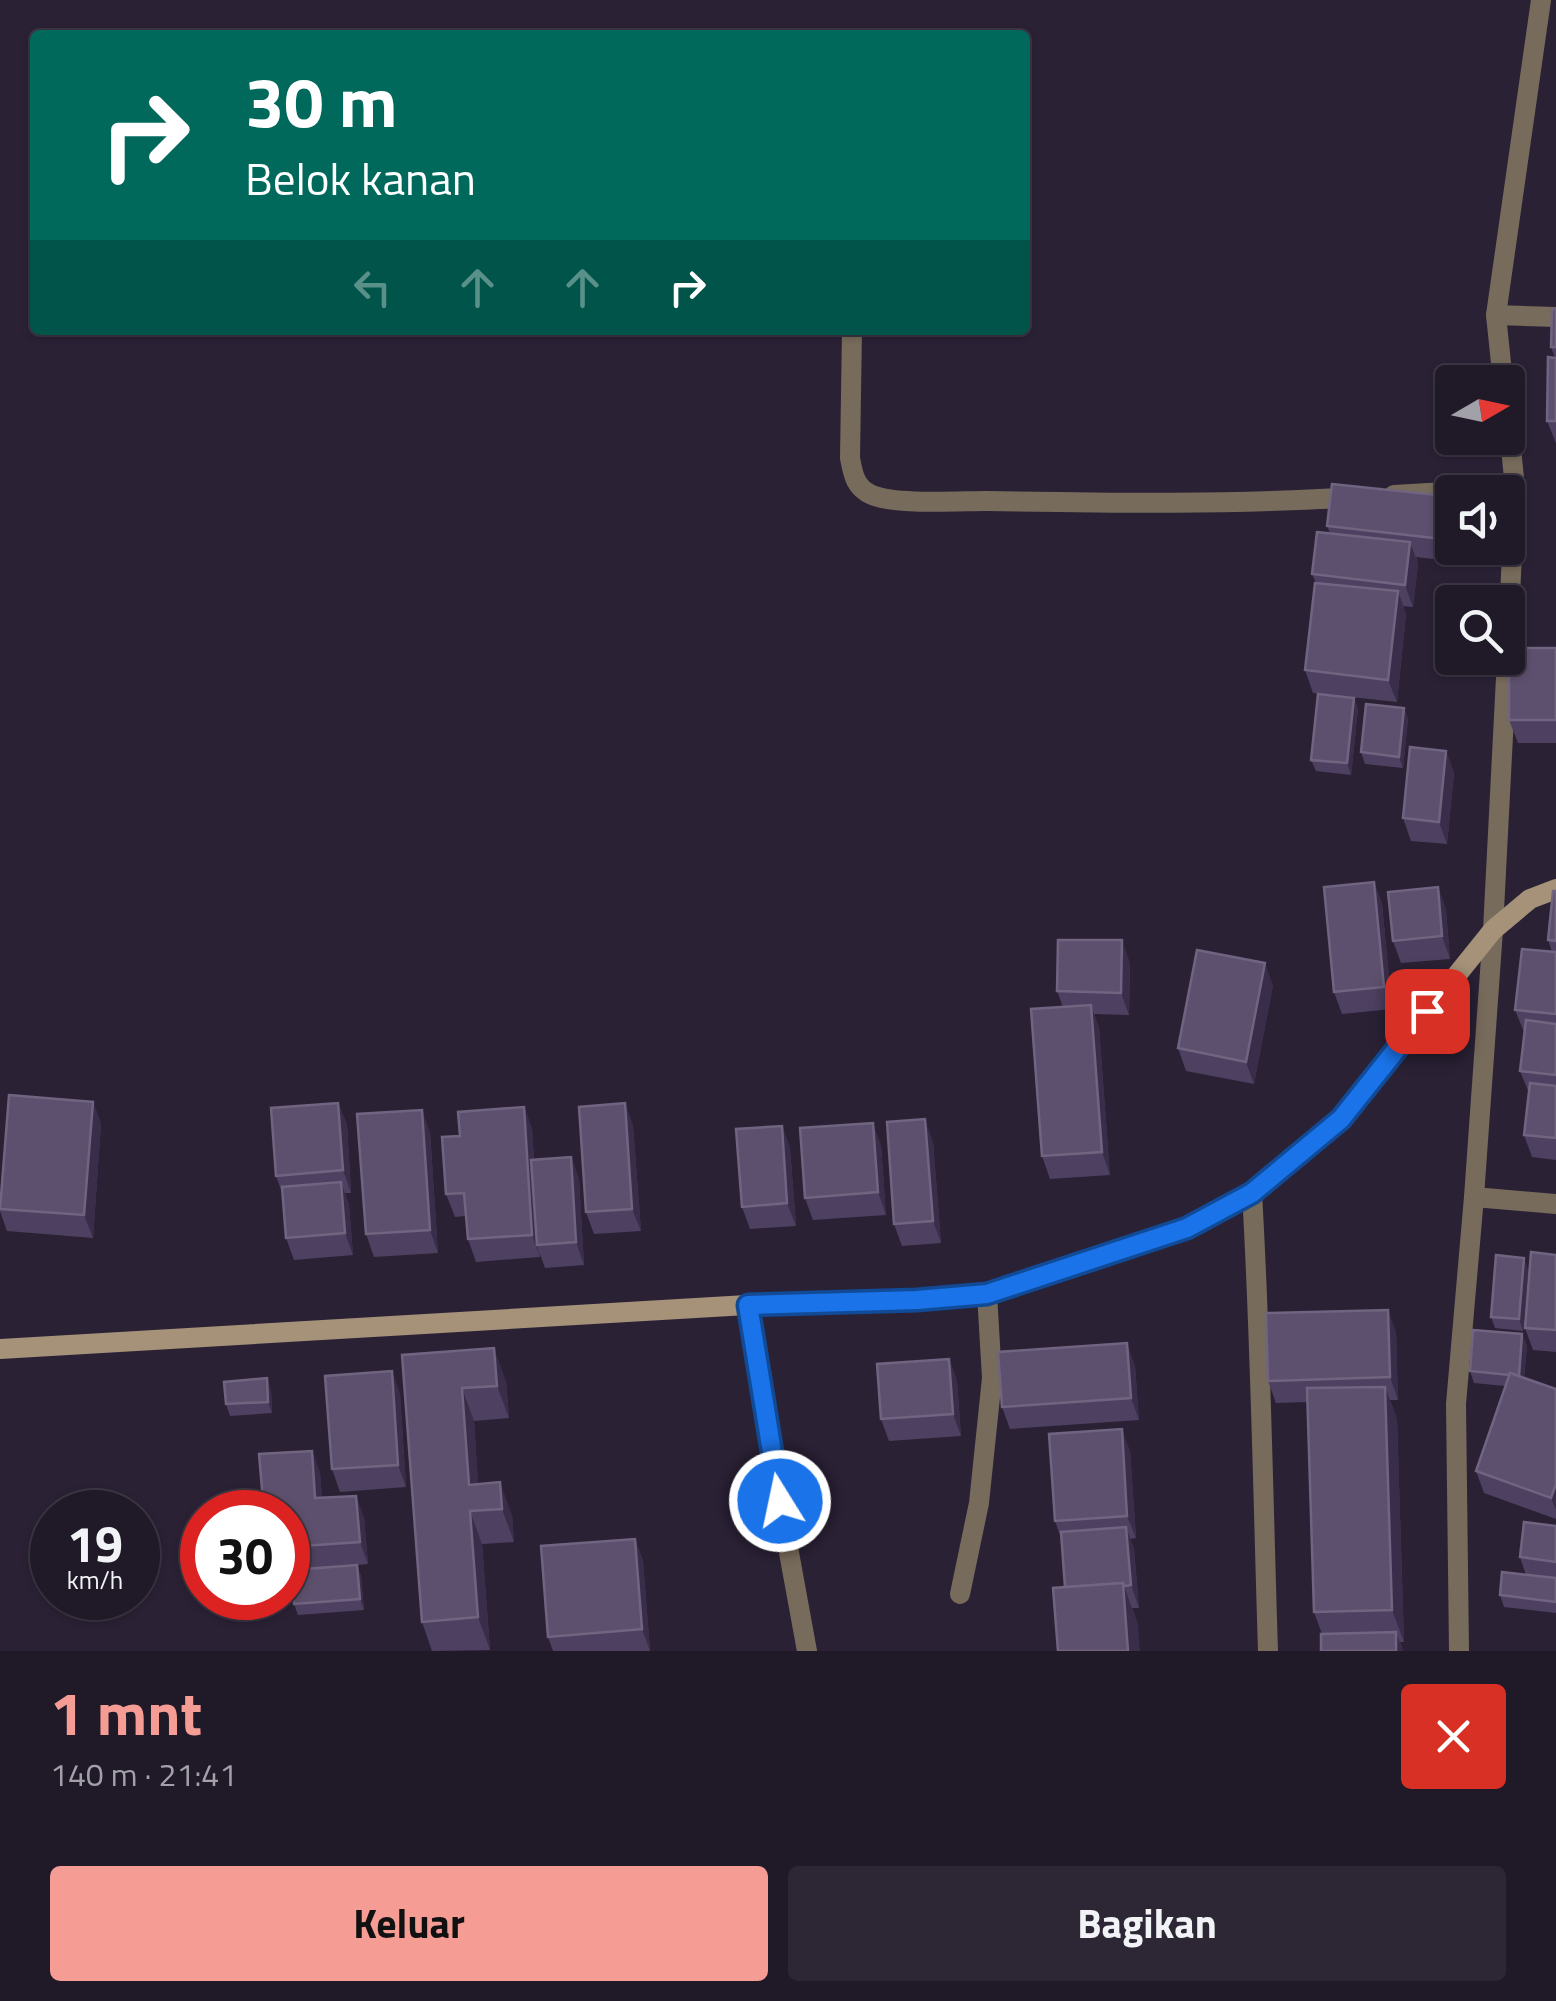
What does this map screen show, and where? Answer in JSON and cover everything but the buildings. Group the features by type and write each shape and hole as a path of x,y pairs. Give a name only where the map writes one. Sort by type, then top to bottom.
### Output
{"main road":[{"path":"0,1349 987,1294 1187,1228 1252,1193 1341,1119 1492,930 1530,899 1556,889"}],"street":[{"path":"1501,365 1496,315 1541,0"},
{"path":"1496,315 1556,317"},
{"path":"852,335 850,458 853,479 874,496 1095,503 1314,500 1435,493"},
{"path":"1459,1651 1456,1404 1492,930 1505,675"},
{"path":"1252,1193 1268,1651"},
{"path":"1474,1197 1556,1204"},
{"path":"960,1594 979,1503 992,1378 987,1294"},
{"path":"748,1305 807,1651"}],"route":[{"path":"780,1501 748,1305 987,1294 1187,1228 1252,1193 1341,1119 1427,1011"}]}
